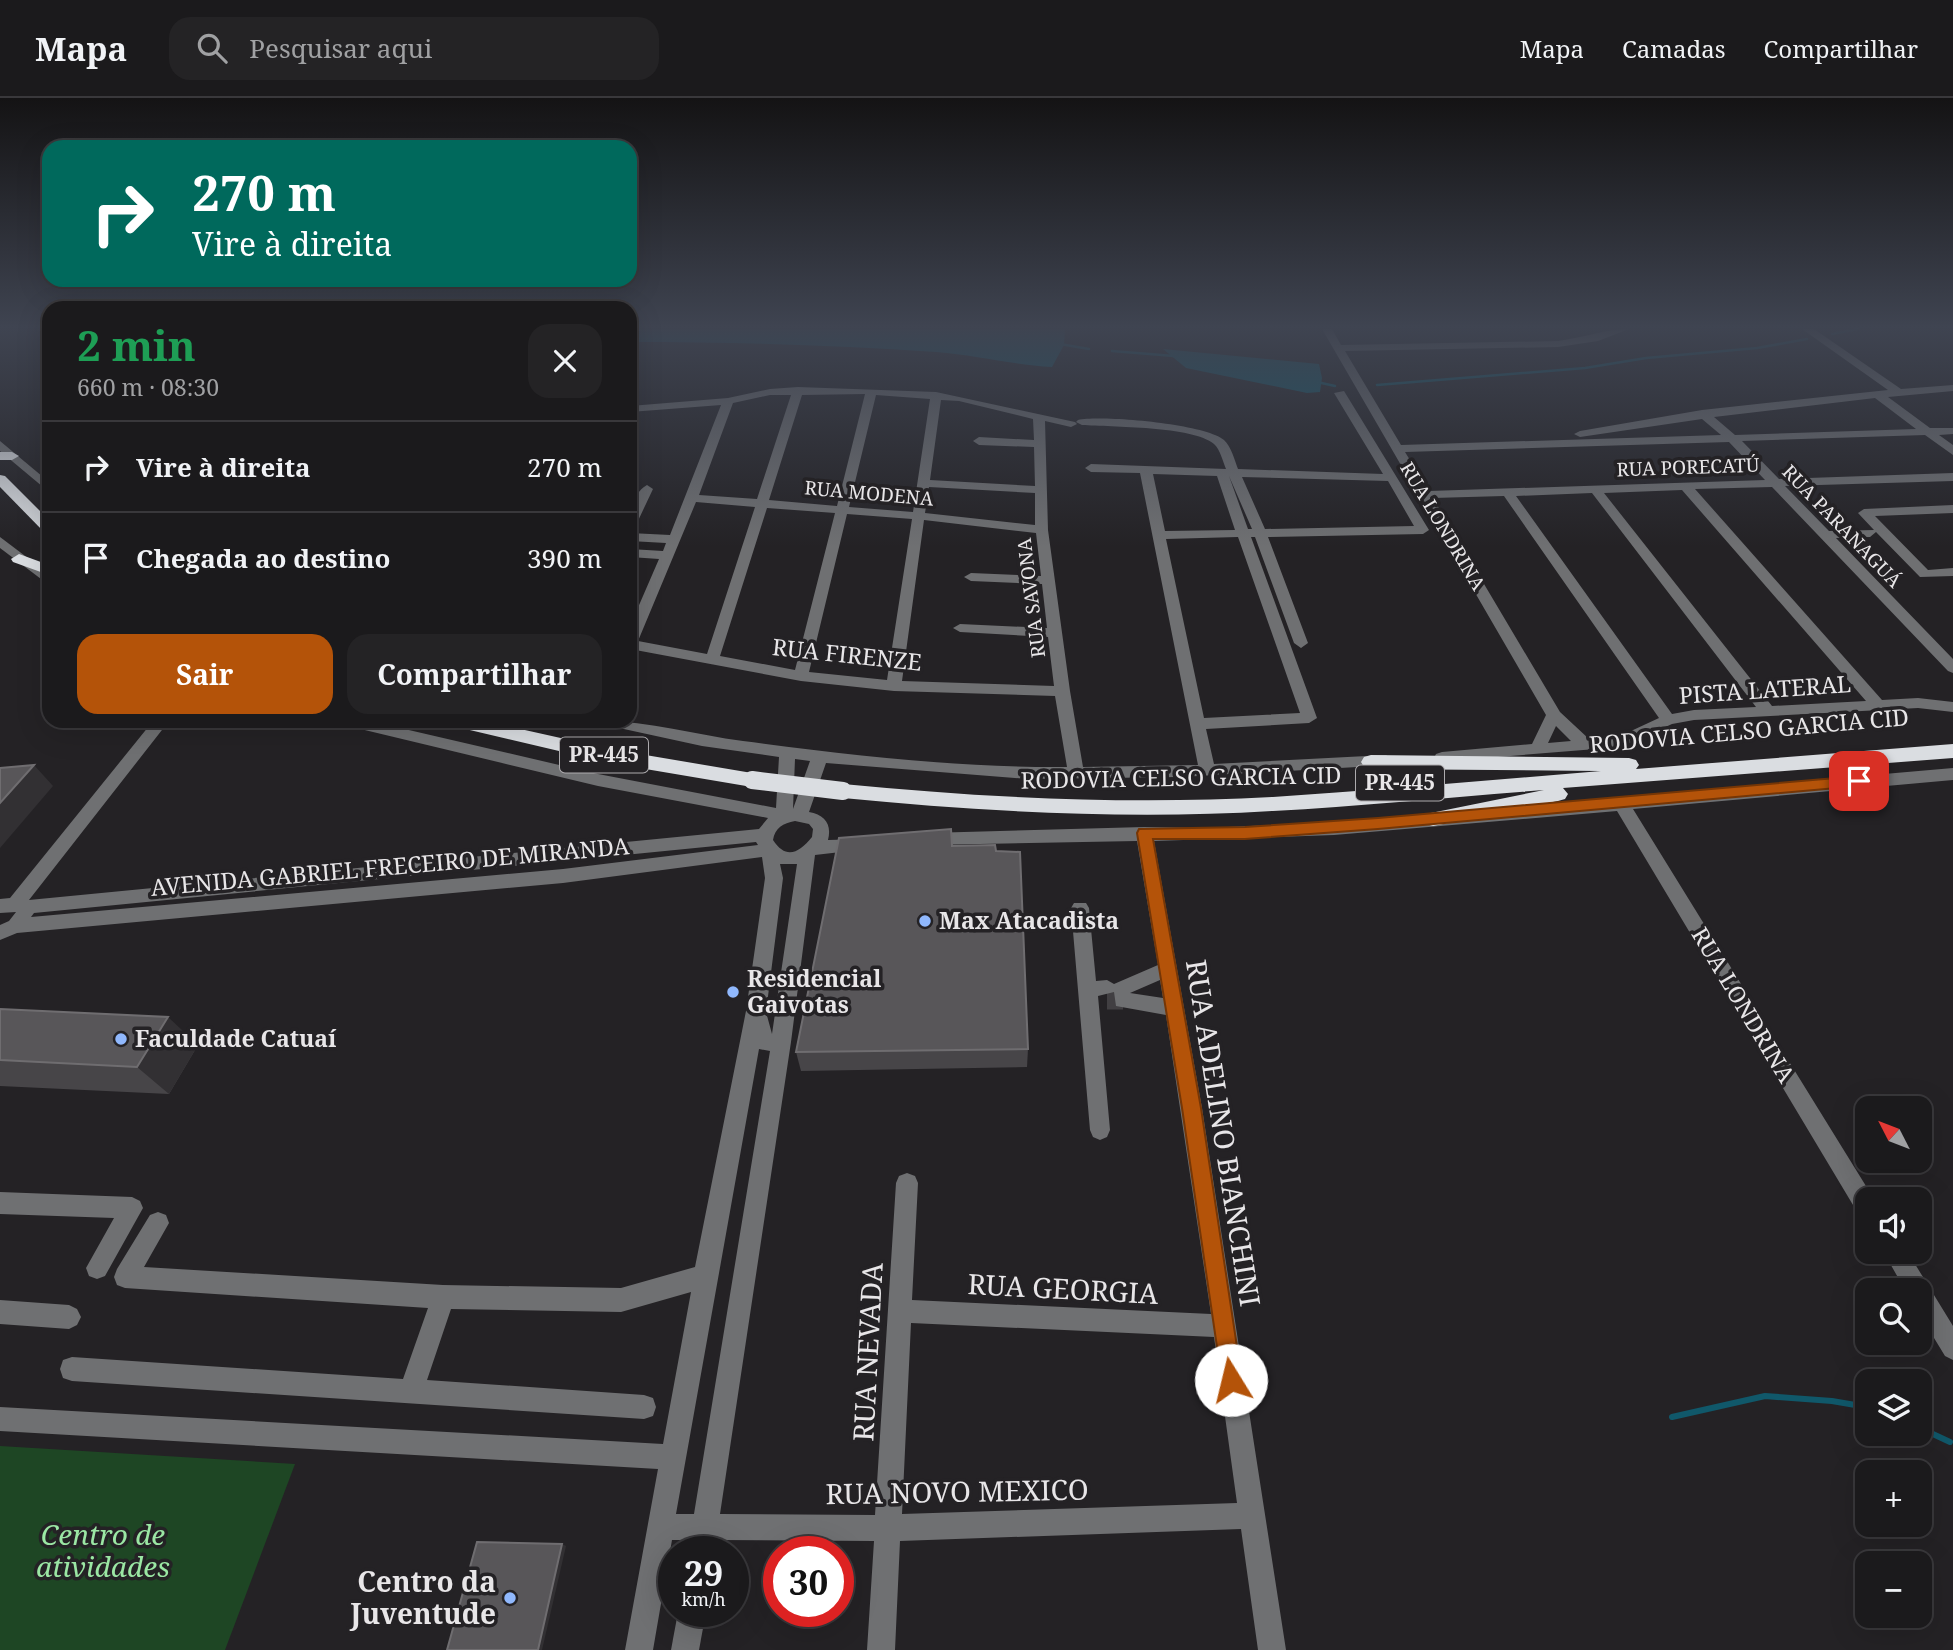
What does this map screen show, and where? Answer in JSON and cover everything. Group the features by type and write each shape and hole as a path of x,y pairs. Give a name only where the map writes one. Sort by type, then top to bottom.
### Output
{"highway":[{"path":"0,479 42,522"},
{"path":"0,499 42,539"},
{"path":"19,559 42,567"},
{"name":"RODOVIA CELSO GARCIA CID","path":"488,728 610,756 1004,805 1186,807 1362,799 1953,751"},
{"name":"RODOVIA CELSO GARCIA CID","path":"537,728 755,775"},
{"name":"RODOVIA CELSO GARCIA CID","path":"845,785 1044,794 1223,794 1356,787 1953,739"},
{"path":"1371,762 1629,765"},
{"path":"1433,819 1646,776"}],"street":[{"path":"637,408 723,401"},
{"path":"637,627 692,499 728,401"},
{"path":"712,660 793,401"},
{"path":"801,676 868,401"},
{"path":"894,686 935,401"},
{"path":"973,401 1077,423 1192,431 1211,435 1221,443 1228,474 1301,643"},
{"path":"1159,535 1423,530 1345,401"},
{"name":"RUA LONDRINA","path":"1370,401 1554,715 1586,745"},
{"path":"1514,445 1702,413 1809,401"},
{"path":"1887,401 1953,451"},
{"name":"RUA PARANAGUÁ","path":"1702,413 1732,438 1773,484 1953,668"},
{"name":"RUA SAVONA","path":"1039,417 1042,530 1062,691 1076,773"},
{"path":"1398,449 1953,431"},
{"path":"979,441 1040,444"},
{"path":"0,444 6,456 42,478"},
{"path":"1091,468 1392,478"},
{"path":"1146,471 1207,770"},
{"name":"RUA PORECATÚ","path":"1425,495 1953,477"},
{"path":"924,483 1041,490"},
{"path":"1686,486 1878,705"},
{"path":"637,501 647,489"},
{"path":"1596,490 1767,710"},
{"path":"1508,493 1668,719"},
{"name":"RUA MODENA","path":"692,499 919,516 1042,530"},
{"path":"1953,509 1864,513 1925,574 1953,572"},
{"path":"1197,724 1309,719 1252,533"},
{"path":"1824,535 1870,533"},
{"path":"637,537 674,539"},
{"path":"0,541 42,576"},
{"path":"637,554 668,555"},
{"path":"971,578 1048,580"},
{"path":"960,628 1055,633"},
{"name":"RUA FIRENZE","path":"637,644 801,676 894,686 1062,691"},
{"name":"PISTA LATERAL","path":"637,727 702,741 820,756 1014,772 1076,773 1371,762 1537,750 1620,742 1668,719 1694,715 1918,703 1953,707"},
{"path":"1537,750 1554,715"},
{"path":"7,930 25,916 14,905 155,728"},
{"path":"378,728 598,780 811,818 821,828 822,838 812,850 704,1536"},
{"path":"787,752 792,816"},
{"path":"639,1650 663,1527 705,1276 756,1011 775,878 766,843 769,826 792,816 820,756"},
{"path":"914,840 997,834 1245,833 1953,774"},
{"name":"RUA LONDRINA","path":"1620,802 1855,1188"},
{"name":"RUA ADELINO BIANCHINI","path":"1144,833 1192,1108 1222,1326 1272,1650"},
{"path":"766,843 786,858 812,850 872,843"},
{"name":"AVENIDA GABRIEL FRECEIRO DE MIRANDA","path":"14,905 766,843"},
{"name":"AVENIDA GABRIEL FRECEIRO DE MIRANDA","path":"7,930 563,876 766,843"},
{"path":"1080,908 1106,994 1100,1130"},
{"path":"1106,994 1168,969"},
{"path":"1106,994 1174,1008"},
{"path":"756,1011 765,1042 781,1042"},
{"name":"RUA NEVADA","path":"881,1650 907,1184"},
{"path":"0,1203 132,1208 97,1268"},
{"path":"158,1223 125,1277 443,1297 621,1300 705,1276"},
{"path":"410,1393 443,1297"},
{"name":"RUA GEORGIA","path":"900,1311 1222,1326"},
{"path":"0,1312 69,1317"},
{"path":"1932,1313 1953,1348"},
{"path":"72,1369 410,1393 644,1406"},
{"path":"0,1419 674,1457"},
{"name":"RUA NOVO MEXICO","path":"663,1527 889,1528 1252,1516"},
{"path":"685,1650 689,1627"}],"green space":[{"name":"Centro de atividades","path":"0,1446 295,1464 225,1650 0,1650"}],"building":[{"path":"34,765 0,803 0,768"},
{"name":"Max Atacadista","path":"951,829 952,846 995,845 996,851 1020,852 1028,1049 796,1052 839,838"},
{"path":"0,1009 168,1017 137,1067 0,1060"},
{"name":"Centro da Juventude","path":"477,1542 562,1544 538,1650 447,1650"}],"waterway":[{"path":"1672,1417 1765,1396 1855,1405"},
{"path":"1932,1434 1950,1442"}],"tunnel":[{"path":"1107,1000 1123,1000"}],"place":[{"name":"Max Atacadista","path":"925,921"},
{"name":"Residencial Gaivotas","path":"733,992"},
{"name":"Faculdade Catuaí","path":"121,1039"},
{"name":"Centro da Juventude","path":"510,1598"}],"route":[{"path":"1231,1380 1192,1108 1144,833 1245,833 1517,813 1859,781"}]}
